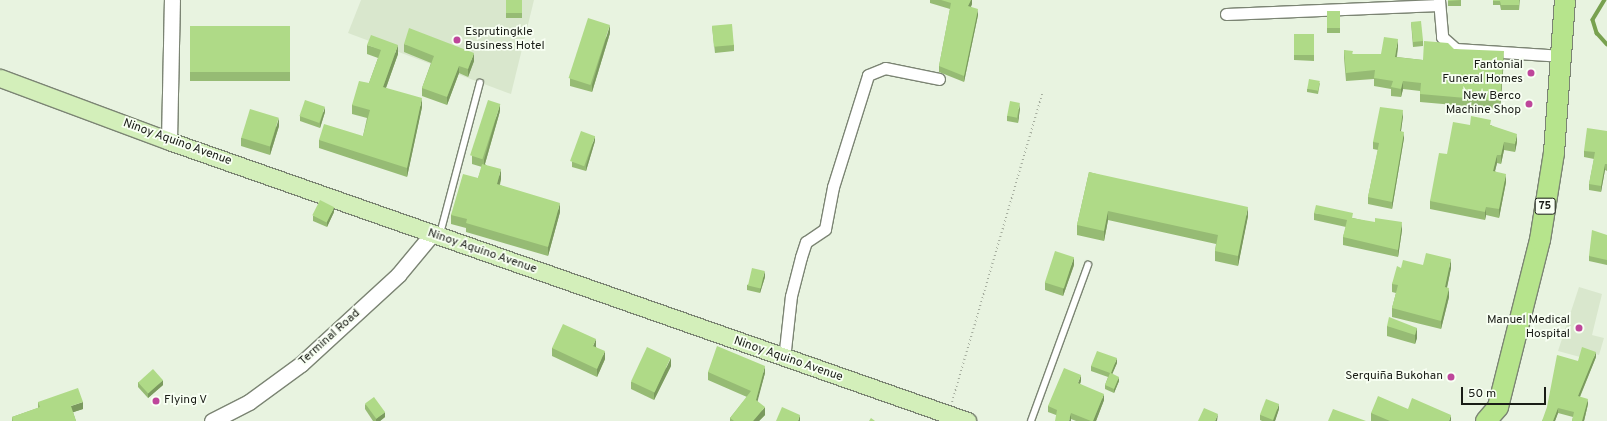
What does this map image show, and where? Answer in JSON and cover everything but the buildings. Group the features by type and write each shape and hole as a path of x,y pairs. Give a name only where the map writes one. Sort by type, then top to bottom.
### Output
{"highway":[{"name":"75","path":"1495,416 1540,240 1554,153 1563,56 1565,0"}],"main road":[{"name":"Ninoy Aquino Avenue","path":"0,78 169,141 784,359 958,419"}],"street":[{"path":"169,141 172,0"},
{"path":"1226,14 1439,3 1442,37 1447,45 1456,49 1563,56"},
{"path":"784,359 791,296 801,257 806,242 825,229 833,187 868,75 885,68 939,79"},
{"name":"Terminal Road","path":"212,421 249,402 301,364 398,275 436,236"}],"lane":[{"path":"436,236 480,83"},
{"path":"1031,421 1088,265"}],"path":[{"path":"958,419 1042,94"}],"shaded area":[{"path":"361,0 534,0 511,94 348,33"},
{"name":"Manuel Medical Hospital","path":"1579,287 1602,294 1592,335 1604,338 1599,355 1582,350 1580,357 1558,351"}],"waterway":[{"path":"1605,0 1593,20 1597,33 1607,44"}],"place":[{"name":"Esprutingkle Business Hotel","path":"457,40"},
{"name":"Fantonial Funeral Homes","path":"1531,73"},
{"name":"New Berco Machine Shop","path":"1529,104"},
{"name":"Manuel Medical Hospital","path":"1579,328"},
{"name":"Serquiña Bukohan","path":"1451,377"},
{"name":"Flying V","path":"156,401"}]}
